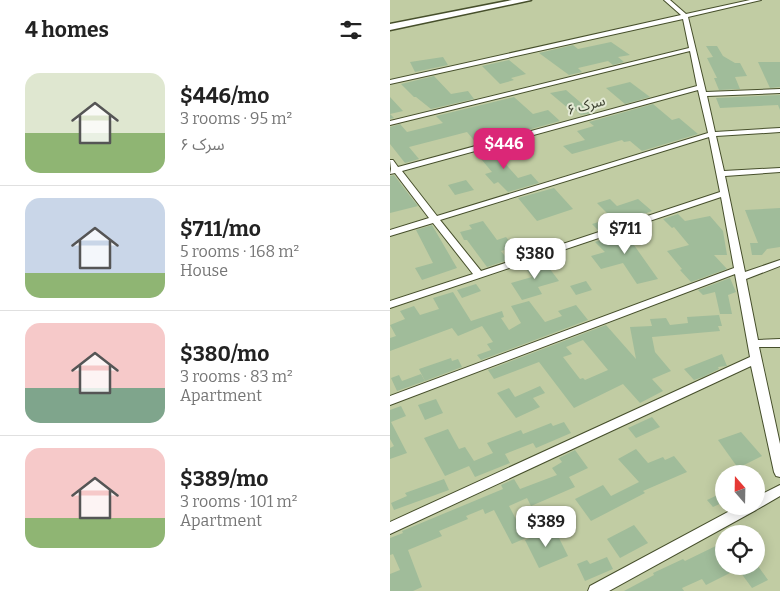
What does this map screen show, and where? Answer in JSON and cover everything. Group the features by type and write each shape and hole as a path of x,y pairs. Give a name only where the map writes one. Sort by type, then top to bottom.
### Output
{"main road":[{"path":"390,27 526,0"}],"street":[{"path":"667,0 685,16 725,192 753,344 780,472"},
{"path":"390,82 758,0"},
{"path":"390,124 692,49"},
{"name":"سرک ۶","path":"393,171 702,90 780,91"},
{"path":"390,232 712,134 780,130"},
{"path":"390,162 393,171 478,274"},
{"path":"721,174 780,170"},
{"path":"390,305 725,192"},
{"path":"390,401 740,273 780,263"},
{"path":"753,344 780,343"},
{"path":"390,528 756,358"},
{"path":"765,498 780,490"},
{"path":"595,591 734,515"}],"building":[{"path":"611,42 630,55 618,57 624,62 613,65 608,61 578,68 582,72 569,75 539,53 573,45 578,49"},
{"path":"706,46 717,46 723,56 735,63 740,63 747,76 735,77 740,89 719,90 714,78 717,78 707,58 713,57"},
{"path":"443,57 448,65 415,72 410,62"},
{"path":"509,60 526,74 511,78 514,80 500,84 482,66"},
{"path":"758,62 780,62 780,87 770,88"},
{"path":"434,76 451,94 468,91 474,99 431,109 414,97 401,84"},
{"path":"630,82 650,97 625,104 606,88"},
{"path":"566,90 592,113 581,115 573,108 569,109 550,93"},
{"path":"780,95 780,110 778,105 720,108 716,98"},
{"path":"390,97 403,111 390,114"},
{"path":"514,97 533,114 548,110 560,121 477,144 467,132 409,147 419,159 405,163 390,144 390,127 400,124 407,132 443,123 436,116"},
{"path":"653,104 672,120 679,118 698,134 642,151 630,141 624,142 622,140 572,154 563,146 585,140 577,131 594,126 589,122"},
{"path":"503,145 513,157 502,160 518,178 531,174 539,183 508,192 498,182 494,184 485,174 492,172 476,153"},
{"path":"394,175 418,206 390,213 390,176"},
{"path":"466,180 474,190 455,195 448,185"},
{"path":"554,188 573,209 537,221 518,198"},
{"path":"610,199 617,206 638,199 652,211 598,230 592,224 612,218 597,203"},
{"path":"780,208 780,247 767,249 762,255 752,255 750,243 758,243 745,210"},
{"path":"678,214 685,221 710,216 723,231 727,255 714,255 727,269 691,282 680,270 682,269 667,251 689,245 674,227 672,228 663,219"},
{"path":"483,221 497,240 506,237 514,247 501,251 508,260 487,267 467,240 464,240 460,232 472,229 469,225"},
{"path":"432,225 457,268 422,280 415,268 433,263 416,230"},
{"path":"644,225 651,232 629,238 658,279 637,284 623,263 601,269 591,256 605,252 595,242"},
{"path":"543,260 559,281 538,287 542,294 522,300 511,283 532,277 524,266"},
{"path":"730,278 736,292 728,295 732,314 720,314 715,292 703,295 698,290"},
{"path":"586,281 592,290 576,295 570,286"},
{"path":"476,284 481,291 462,298 457,290"},
{"path":"453,292 471,321 502,311 504,317 501,318 509,330 521,323 511,306 529,301 545,322 562,316 558,311 576,305 588,320 481,360 477,355 491,350 487,344 493,342 482,326 458,336 452,328 390,351 390,338 396,336 390,325 405,319 400,311 414,306 420,315 439,309 433,298"},
{"path":"719,315 722,326 718,326 720,331 652,337 655,352 671,371 652,379 663,391 640,403 623,384 574,408 539,362 494,379 488,370 606,325 636,359 630,327 652,326 650,319 666,318 670,325 688,323 687,317","holes":["583,340 608,370 585,380 583,378 580,379 563,357 572,354 566,347"]},
{"path":"722,354 727,366 718,367 719,369 703,377 694,380 684,369"},
{"path":"451,358 452,361 458,359 462,367 425,381 419,369"},
{"path":"421,374 425,381 397,391 391,378 399,375 402,381"},
{"path":"540,386 545,393 533,398 540,407 516,418 497,393 509,388 515,397"},
{"path":"436,399 443,413 425,420 418,405"},
{"path":"401,406 406,416 391,422 407,453 390,459 390,448 394,446 390,439 390,410"},
{"path":"652,417 660,427 636,438 628,428"},
{"path":"564,422 571,433 536,448 533,443 505,454 510,463 475,477 469,466 445,476 424,438 448,429 459,449 465,447 474,461 493,453 487,443 521,430 523,434 551,423 553,426"},
{"path":"741,432 762,456 744,465 736,465 718,440"},
{"path":"636,449 648,463 663,457 665,460 674,456 687,472 643,491 645,493 591,521 575,499 603,485 611,496 639,482 618,459"},
{"path":"575,450 588,468 569,477 575,487 531,506 527,498 509,506 526,538 512,544 494,510 485,514 483,509 466,516 468,519 439,531 442,536 408,550 422,587 413,591 390,591 390,574 400,570 393,554 390,555 390,538 403,533 402,531 503,489 501,485 514,479 520,489 557,475 552,468 562,462 559,458"},
{"path":"444,479 449,490 394,510 391,503 407,496 405,493"},
{"path":"715,496 715,506 713,507 707,500"},
{"path":"634,525 648,543 620,558 607,539"},
{"path":"554,528 568,556 539,568 525,540"},
{"path":"715,546 715,575 726,575 706,585 702,579 682,588 684,591 624,591 654,575 653,573 683,559 685,561"},
{"path":"607,557 613,569 585,581 577,564 587,560 590,564"},
{"path":"742,575 764,575 768,580 752,588"}]}
